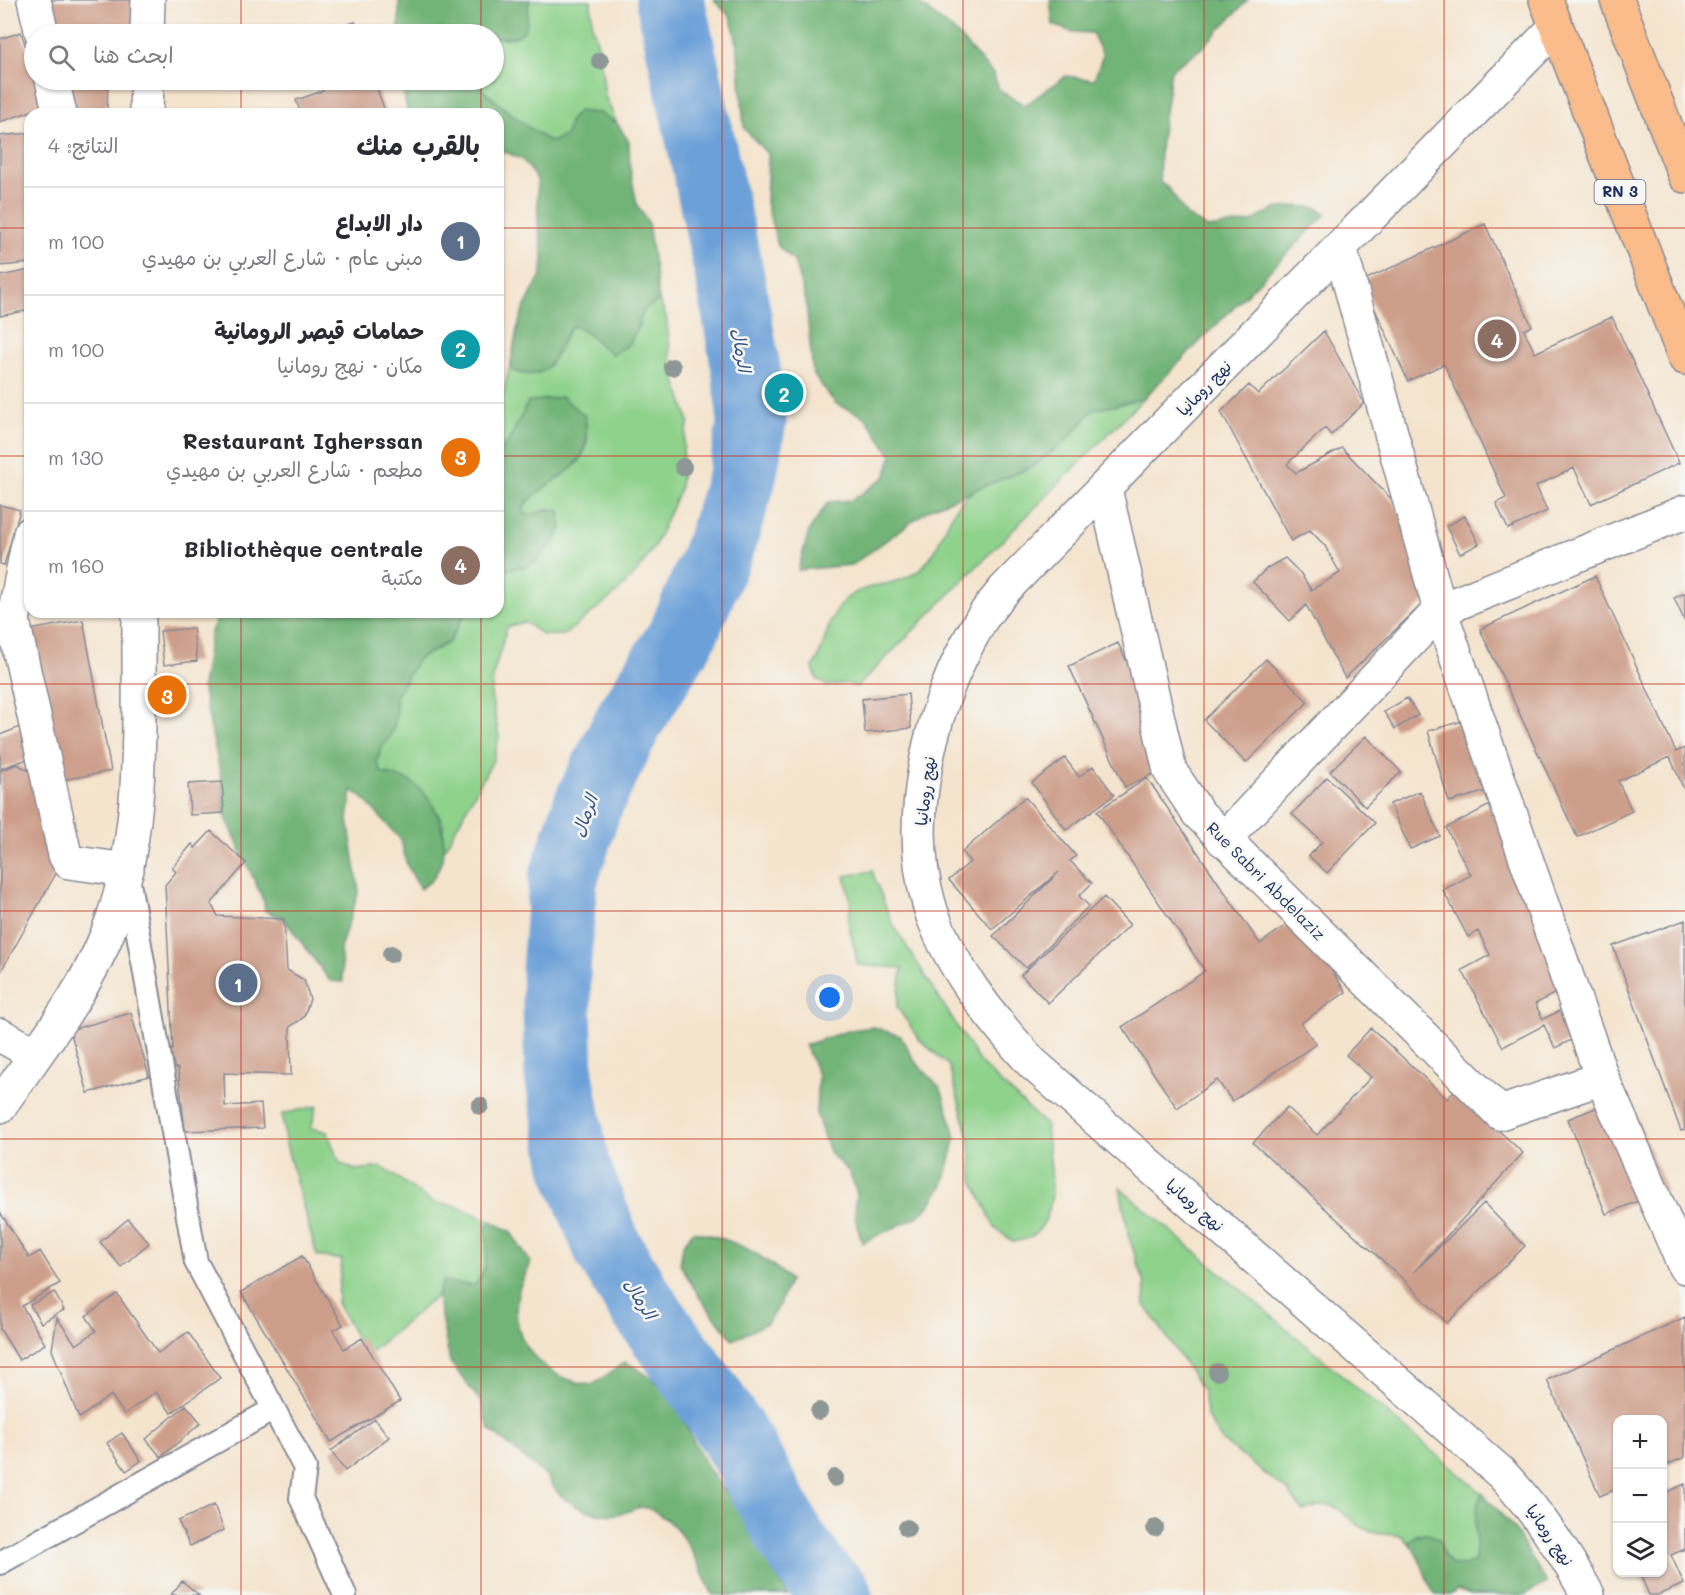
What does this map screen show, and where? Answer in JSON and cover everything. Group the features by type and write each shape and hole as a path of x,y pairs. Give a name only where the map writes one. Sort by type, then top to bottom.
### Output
{"main road":[{"path":"1617,0 1685,176"},
{"name":"RN 3","path":"1551,14 1685,358"}],"street":[{"path":"34,0 40,24"},
{"path":"147,24 148,0"},
{"name":"نهج رومانيا","path":"1551,14 1341,248 1005,589 978,624 936,720 919,808 920,856 929,905 969,984 997,1025 1032,1063 1502,1473 1526,1499 1588,1595"},
{"path":"54,90 59,108"},
{"path":"146,108 147,90"},
{"path":"1341,248 1440,610 1602,1078 1685,1267"},
{"name":"Rue Sabri Abdelaziz","path":"1105,489 1170,771 1198,813 1500,1113 1602,1078"},
{"path":"1223,840 1440,610 1685,512"},
{"path":"24,557 7,622 65,855 69,862 127,870"},
{"path":"0,1106 83,982 108,933 127,870 134,835 136,799 139,618"},
{"path":"0,1035 35,1054"}],"lane":[{"path":"127,870 196,1262 305,1468 301,1498 345,1595"},
{"path":"0,1563 274,1409"}],"green space":[{"path":"399,0 529,0 526,27 523,32 513,37 504,38 504,24 399,24"},
{"path":"529,0 591,0 592,25 599,47 605,96 617,123 599,113 570,122 566,135 552,142 545,139 484,90 504,90 504,39 528,12"},
{"path":"714,0 914,0 953,30 993,74 1000,91 1025,105 1066,76 1094,80 1103,55 1092,33 1072,32 1053,25 1050,0 1248,0 1202,48 1171,70 1161,140 1160,182 1169,189 1187,216 1208,228 1251,222 1274,209 1297,206 1317,208 1326,214 1143,399 1095,408 1068,439 1031,467 931,508 852,565 798,570 809,531 828,502 852,500 885,477 892,456 865,417 836,404 813,374 806,302 794,261 778,246 766,203 768,155 744,128 737,43 731,18"},
{"path":"403,90 484,90 545,139 552,142 566,135 569,122 578,111 599,113 617,123 629,142 630,169 637,205 648,222 659,300 644,310 630,344 613,354 584,331 572,326 551,363 544,370 537,374 513,371 511,362 517,329 523,310 542,273 543,256 538,223 537,179 523,160 504,152 504,108 407,108"},
{"path":"659,300 666,316 672,367 689,422 684,441 680,488 654,547 637,572 613,596 564,635 543,635 524,622 507,627 494,672 491,695 499,737 493,760 443,852 443,823 430,801 411,782 381,772 377,762 381,748 390,737 396,720 396,695 418,659 449,642 463,618 504,618 504,569 525,567 550,508 534,515 524,515 524,505 543,487 576,465 583,454 588,436 520,417 509,441 504,446 504,391 511,362 513,371 555,357 562,340 572,326 584,329 595,339 636,333 644,310"},
{"path":"562,397 585,416 584,450 570,469 524,505 525,515 550,510 560,511 562,528 556,539 535,562 525,567 504,569 504,446 509,441 528,402"},
{"path":"1143,399 857,687 847,683 827,686 816,678 813,667 840,605 847,598 864,589 902,579 919,570 935,550 951,516 966,496 976,489 1024,470 1049,455 1095,408"},
{"path":"218,618 463,618 449,642 418,659 396,695 396,720 390,737 381,748 377,762 381,772 411,782 430,801 441,826 443,852 440,865 433,879 420,889 407,865 401,840 364,799 352,790 348,819 359,891 340,948 343,982 330,981 284,919 265,911 264,902 224,813 222,781 202,686 211,631"},
{"path":"872,871 892,923 980,1063 1046,1125 1052,1184 1051,1200 1048,1214 1041,1226 1029,1238 1013,1242 995,1228 973,1181 969,1138 949,1066 920,1040 897,1007 902,968 858,965 848,922 851,903 845,876"},
{"path":"873,1027 901,1036 914,1060 941,1089 956,1137 944,1183 930,1205 917,1217 862,1243 855,1217 856,1190 849,1172 829,1152 816,1113 818,1075 805,1045 850,1030"},
{"path":"317,1106 311,1128 327,1132 340,1163 355,1170 382,1167 432,1202 456,1206 493,1222 487,1226 485,1267 478,1281 473,1286 443,1281 437,1296 366,1356 337,1303 342,1260 317,1256 285,1141 282,1114"},
{"path":"1120,1188 1483,1494 1476,1516 1476,1561 1464,1566 1452,1565 1444,1556 1439,1539 1417,1534 1408,1543 1402,1536 1381,1534 1359,1526 1334,1507 1317,1507 1303,1511 1288,1491 1221,1440 1206,1415 1203,1391 1144,1303 1145,1284 1130,1240"},
{"path":"493,1222 510,1231 531,1263 519,1289 516,1311 524,1342 533,1356 559,1375 592,1385 625,1362 658,1384 678,1409 710,1471 746,1519 788,1595 713,1595 685,1541 678,1531 660,1515 642,1507 624,1513 608,1514 587,1511 577,1506 560,1495 548,1478 489,1429 481,1402 450,1362 437,1296 443,1281 473,1286 478,1281 485,1267 486,1226"},
{"path":"693,1231 721,1238 757,1254 790,1280 780,1303 767,1323 733,1340 700,1298 680,1264 683,1245"},
{"path":"1483,1494 1513,1527 1547,1583 1524,1595 1471,1595 1457,1590 1450,1595 1436,1595 1428,1582 1418,1556 1408,1543 1419,1535 1430,1535 1439,1539 1444,1556 1452,1565 1464,1566 1475,1561 1476,1515 1479,1499"}],"building":[{"path":"47,0 138,0 137,24 53,24"},
{"path":"21,32 24,41 24,90 41,90 46,106 24,108 24,114 0,122 0,39"},
{"path":"68,90 108,90 107,108 69,108"},
{"path":"378,90 384,108 299,108 296,100 323,91"},
{"path":"24,134 24,264 0,266 0,136"},
{"path":"1485,224 1532,326 1524,330 1535,353 1612,317 1679,463 1591,504 1574,468 1536,486 1547,511 1508,529 1496,503 1506,498 1444,364 1408,381 1362,281"},
{"path":"24,271 24,311 0,316 0,276"},
{"path":"1324,331 1364,403 1331,435 1325,428 1287,464 1296,473 1342,448 1394,502 1441,586 1345,678 1306,605 1290,621 1253,582 1267,568 1285,558 1301,574 1311,590 1340,573 1325,546 1310,530 1291,541 1221,412 1249,385 1258,394"},
{"path":"0,505 20,510 4,565 0,564"},
{"path":"1465,516 1479,544 1460,554 1446,526"},
{"path":"1595,576 1676,752 1685,748 1685,792 1670,757 1618,781 1632,811 1577,837 1480,629"},
{"path":"1685,593 1685,622 1674,598"},
{"path":"83,620 111,771 57,781 29,630"},
{"path":"193,628 197,661 164,665 160,631"},
{"path":"1118,643 1175,764 1125,787 1069,666"},
{"path":"1266,659 1308,702 1246,763 1204,720"},
{"path":"908,694 911,728 865,733 862,699"},
{"path":"1407,698 1418,715 1395,729 1384,712"},
{"path":"1476,717 1497,788 1449,802 1428,731"},
{"path":"25,725 36,756 0,769 0,735"},
{"path":"1366,736 1401,772 1365,807 1330,771"},
{"path":"1065,758 1079,777 1093,766 1114,795 1066,830 1032,783"},
{"path":"17,764 35,774 58,870 0,973 0,771"},
{"path":"1327,777 1375,823 1327,873 1309,856 1322,842 1292,814"},
{"path":"1147,778 1260,944 1296,918 1346,992 1301,1023 1316,1044 1232,1101 1217,1080 1177,1108 1122,1027 1205,971 1097,811"},
{"path":"222,782 224,813 190,815 188,784"},
{"path":"1420,791 1440,836 1410,849 1390,804"},
{"path":"1507,796 1583,978 1535,1004 1543,1019 1580,1001 1594,1029 1555,1048 1544,1025 1503,1047 1462,970 1490,955 1478,931 1468,937 1443,890 1471,875 1446,828"},
{"path":"1025,797 1076,856 1070,861 1092,883 1079,896 1089,906 1026,968 993,936 1059,872 992,929 949,880 970,862 962,852"},
{"path":"211,831 246,863 211,904 218,916 284,919 287,970 304,980 310,999 304,1017 290,1027 291,1075 224,1073 225,1106 261,1104 263,1128 185,1131 178,1069 170,1065 170,1050 173,1050 165,885 176,872 172,868 192,844 195,848"},
{"path":"1104,897 1130,925 1048,1003 1021,975"},
{"path":"1685,920 1685,1130 1681,1131 1613,946"},
{"path":"131,1013 149,1076 88,1093 70,1030"},
{"path":"1371,1028 1447,1099 1455,1090 1523,1153 1413,1273 1484,1203 1525,1246 1447,1323 1405,1281 1253,1143 1287,1107 1317,1135 1371,1077 1346,1055"},
{"path":"1628,1095 1666,1190 1606,1214 1568,1119"},
{"path":"0,1212 29,1258 40,1251 60,1283 22,1306 45,1344 19,1360 0,1329"},
{"path":"128,1219 149,1243 121,1267 100,1242"},
{"path":"302,1256 343,1325 333,1330 344,1349 362,1338 400,1401 331,1442 241,1292"},
{"path":"54,1292 64,1310 41,1323 30,1305"},
{"path":"117,1294 158,1353 188,1332 220,1378 171,1413 156,1392 124,1414 111,1395 79,1418 52,1350 57,1318 76,1345 96,1331 86,1316"},
{"path":"1685,1317 1685,1457 1667,1465 1667,1415 1613,1415 1613,1490 1600,1496 1547,1380"},
{"path":"186,1405 201,1423 161,1457 146,1439"},
{"path":"375,1419 389,1437 345,1471 331,1451"},
{"path":"122,1433 141,1461 126,1471 107,1443"},
{"path":"1685,1484 1685,1549 1671,1555 1684,1584 1658,1595 1649,1595 1641,1577 1667,1577 1667,1492"},
{"path":"214,1505 224,1530 190,1546 178,1521"},
{"path":"182,1581 199,1595 171,1595"}],"waterway":[{"name":"الرمال","path":"670,0 730,277 746,369 752,421 742,477 721,544 683,634 630,719 588,804 563,880 556,971 559,1076 575,1165 608,1248 645,1309 707,1394 741,1447 794,1543 822,1581 838,1595"}],"place":[{"name":"Bibliothèque centrale","path":"1497,339"},
{"name":"حمامات قيصر الرومانية","path":"784,393"},
{"name":"Restaurant Igherssan","path":"167,695"},
{"name":"دار الابداع","path":"238,983"}]}
